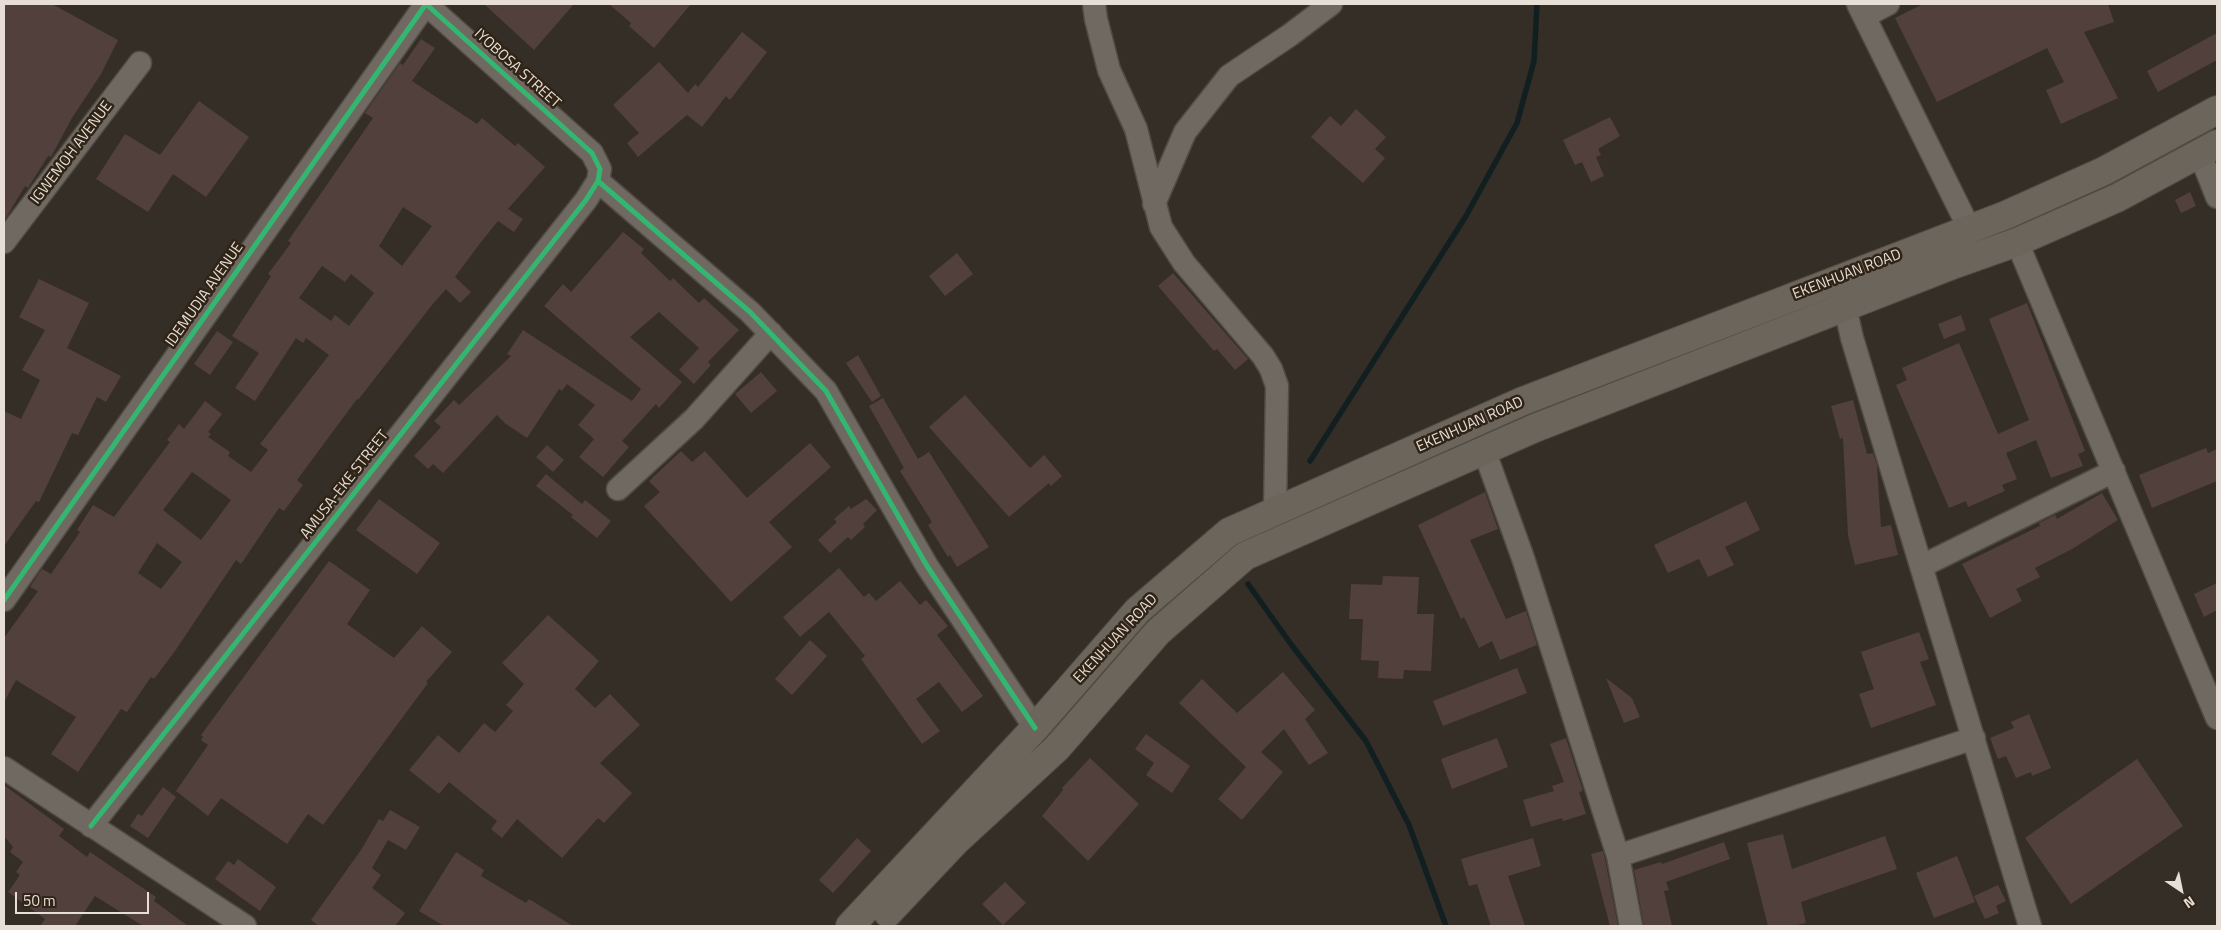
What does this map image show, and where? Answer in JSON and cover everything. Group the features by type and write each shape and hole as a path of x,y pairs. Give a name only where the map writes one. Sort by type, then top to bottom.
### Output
{"main road":[{"name":"EKENHUAN ROAD","path":"850,926 1035,728 1138,611 1229,532 1524,401 2006,215 2104,171 2217,110"},
{"name":"EKENHUAN ROAD","path":"875,926 956,842 1057,748 1158,632 1245,556 1484,450 1616,395 2017,242 2117,198 2209,149"}],"street":[{"name":"IYOBOSA STREET","path":"426,4 592,153 600,168 598,181"},
{"name":"IDEMUDIA AVENUE","path":"4,600 426,4"},
{"path":"1094,4 1109,70 1136,129 1161,227 1184,263 1263,356 1271,369 1277,386 1275,511"},
{"path":"1154,204 1185,132 1229,76 1290,35 1330,4"},
{"path":"1888,4 1861,10 1969,228"},
{"name":"IGWEMOH AVENUE","path":"4,242 140,63"},
{"path":"2209,149 2217,197"},
{"path":"598,181 750,312 826,391 927,566 1035,728"},
{"name":"AMUSA-EKE STREET","path":"91,826 586,200 598,181"},
{"path":"2017,242 2217,718"},
{"path":"1845,307 1852,338 2030,926"},
{"path":"618,489 694,419 771,333"},
{"path":"1484,450 1523,558 1618,856 1631,926"},
{"path":"1922,566 2114,471"},
{"path":"1618,856 1974,738"},
{"path":"4,768 245,926"}],"building":[{"path":"4,4 52,4 118,40 101,74 72,118 51,157 48,156 28,188 25,186 4,221"},
{"path":"484,4 574,4 534,50"},
{"path":"609,4 691,4 654,48 629,26 631,23"},
{"path":"1923,4 2108,4 2114,22 2084,32 2118,98 2061,124 2046,90 2064,82 2047,48 1937,102 1895,18"},
{"path":"742,32 767,52 730,100 726,96 702,127 687,115 638,157 627,143 639,133 613,105 659,62 688,93 695,84 698,87"},
{"path":"2217,33 2217,60 2158,92 2147,71"},
{"path":"421,39 435,48 412,81 477,124 482,118 515,146 518,143 545,167 508,209 523,219 514,232 498,221 481,242 455,277 471,292 460,303 446,289 432,305 357,399 297,480 303,485 284,511 279,508 241,564 236,560 175,651 154,679 151,677 127,712 121,709 78,772 51,754 76,717 16,680 4,702 4,638 38,591 30,587 37,576 42,569 51,574 80,532 77,530 93,505 114,517 170,442 167,440 179,424 184,429 205,401 222,414 208,432 211,434 208,437 230,452 228,456 251,472 268,450 260,444 329,355 306,338 303,343 296,338 255,401 235,388 259,353 232,336 271,276 268,274 291,243 288,241 373,118 365,113 400,63 403,65","holes":["403,207 432,226 402,266 379,246","322,266 345,282 351,274 374,293 349,326 335,315 331,321 299,298","192,472 231,500 201,540 163,510","157,543 182,562 161,589 138,573"]},
{"path":"199,101 249,137 206,197 173,174 148,212 96,179 125,134 160,155"},
{"path":"1356,109 1386,137 1375,149 1385,158 1363,183 1311,137 1330,116 1341,126"},
{"path":"1610,117 1620,136 1598,149 1601,155 1596,157 1604,176 1591,182 1582,162 1575,165 1563,140"},
{"path":"2190,192 2196,206 2181,213 2175,200"},
{"path":"623,232 644,249 641,253 670,281 673,278 699,303 704,298 739,330 708,362 711,365 694,384 679,370 699,348 659,312 630,337 682,382 659,408 656,404 622,441 629,447 603,477 579,457 594,439 578,425 595,405 567,384 562,391 559,389 527,438 506,424 497,415 443,473 433,464 428,469 414,456 441,427 434,421 454,400 459,405 511,356 507,354 523,330 632,401 641,389 544,306 563,284 571,292"},
{"path":"957,253 973,274 945,296 929,276"},
{"path":"1173,273 1248,359 1235,370 1217,349 1214,351 1158,286"},
{"path":"39,279 89,303 67,348 121,376 106,402 97,397 78,435 72,433 39,502 36,501 4,546 4,411 21,419 40,380 22,370 45,330 19,317"},
{"path":"2027,303 2085,451 2078,454 2083,466 2051,478 2036,440 2006,453 2017,479 2002,485 2005,491 1968,507 1966,501 1949,508 1896,385 1907,380 1902,368 1959,343 1998,434 2029,420 1989,319"},
{"path":"1961,315 1966,330 1944,339 1938,324"},
{"path":"217,331 233,342 210,375 194,364"},
{"path":"858,355 881,396 872,402 846,363"},
{"path":"761,372 777,391 751,413 735,394"},
{"path":"965,395 1030,468 1044,455 1062,476 1051,486 1049,483 1009,517 929,427"},
{"path":"883,398 918,459 929,452 989,547 957,567 950,555 948,557 928,525 932,522 900,471 904,468 869,406"},
{"path":"1853,400 1867,454 1873,453 1877,465 1881,527 1891,525 1898,555 1855,565 1848,535 1843,438 1840,439 1831,406"},
{"path":"810,443 831,467 769,522 792,547 731,602 644,506 660,492 649,481 681,451 692,462 705,451 747,498"},
{"path":"547,445 564,460 553,472 536,457"},
{"path":"2206,448 2208,453 2217,449 2217,481 2152,508 2139,475"},
{"path":"546,474 582,504 585,500 611,521 597,538 571,517 573,515 536,486"},
{"path":"1485,492 1498,529 1470,540 1506,619 1526,611 1537,645 1500,660 1492,641 1479,648 1464,617 1461,619 1418,525"},
{"path":"2102,493 2118,520 2072,549 2035,568 2040,577 2016,589 2022,601 1990,618 1962,564 2040,526 2039,523 2055,515 2057,519"},
{"path":"379,499 440,543 417,574 356,530"},
{"path":"866,499 877,510 863,524 865,527 851,540 848,537 830,553 818,540 837,522 834,519 849,506 851,509"},
{"path":"1746,501 1760,530 1725,547 1734,565 1708,577 1699,559 1668,573 1654,545"},
{"path":"329,561 370,590 347,624 394,658 422,626 452,652 426,682 428,683 323,825 308,814 287,844 221,798 208,816 176,791 208,745 201,740 203,737 201,735"},
{"path":"839,568 864,597 869,593 876,601 900,581 920,605 926,600 948,626 937,635 983,696 962,712 939,682 916,699 940,731 922,744 861,659 865,656 829,612 800,637 783,617"},
{"path":"1383,576 1419,577 1417,614 1434,614 1431,671 1404,670 1403,679 1378,678 1379,661 1361,660 1363,619 1349,619 1351,584 1382,585"},
{"path":"2217,583 2217,610 2204,617 2194,594"},
{"path":"548,615 599,661 575,689 595,708 610,694 640,725 600,763 632,793 604,823 598,818 562,858 517,819 502,838 491,829 497,821 449,782 439,794 409,770 438,735 459,753 484,723 495,732 513,711 506,705 524,684 502,663"},
{"path":"1919,632 1929,659 1920,662 1936,705 1871,728 1859,694 1874,689 1861,652"},
{"path":"810,640 827,656 792,695 775,679"},
{"path":"1517,668 1527,693 1443,726 1433,701"},
{"path":"1283,672 1315,710 1305,719 1328,753 1309,765 1284,729 1261,752 1283,772 1242,820 1218,799 1246,767 1179,703 1202,679 1237,713"},
{"path":"1606,678 1632,698 1640,717 1624,723"},
{"path":"2029,714 2051,768 2032,776 2031,772 2016,778 2006,756 1998,759 1990,738 2014,728 2011,722"},
{"path":"1146,734 1190,766 1172,793 1146,775 1154,763 1135,749"},
{"path":"1497,738 1508,767 1452,789 1441,759"},
{"path":"1566,738 1583,791 1579,792 1586,814 1563,821 1562,818 1531,827 1523,800 1554,791 1552,786 1564,782 1550,744"},
{"path":"1090,758 1139,804 1088,861 1042,816 1063,790 1062,788"},
{"path":"2137,759 2183,826 2071,904 2025,838"},
{"path":"4,785 64,829 59,836 87,857 90,852 156,897 154,901 188,926 143,926 95,896 75,926 40,926 45,919 8,892 20,875 16,872 23,862 10,852 13,847 4,836"},
{"path":"163,787 176,797 148,838 130,826 138,814 142,816"},
{"path":"390,810 420,827 406,850 388,840 372,868 381,875 372,888 405,913 395,926 319,926 311,920 361,850 379,819 383,821"},
{"path":"1783,834 1792,869 1885,836 1897,869 1801,902 1806,923 1792,926 1768,926 1747,843"},
{"path":"857,838 871,851 833,893 819,880"},
{"path":"1533,838 1541,866 1508,876 1525,926 1491,926 1477,884 1469,886 1461,859"},
{"path":"1724,842 1730,859 1666,882 1669,890 1664,891 1672,926 1644,926 1634,870 1661,862 1662,864"},
{"path":"1603,851 1618,926 1610,926 1591,854"},
{"path":"456,852 484,870 481,876 526,903 529,899 573,926 444,926 419,911"},
{"path":"1957,856 1975,902 1934,918 1916,873"},
{"path":"238,859 276,887 260,911 215,879 228,861 234,865"},
{"path":"1005,882 1026,903 1003,925 982,904"},
{"path":"1998,885 2006,901 1996,906 1999,913 1985,919 1974,896"}],"waterway":[{"path":"1310,461 1466,216 1517,123 1534,61 1537,4"},
{"path":"1248,584 1293,647 1366,741 1409,825 1446,926"}],"cycle path":[{"path":"4,600 426,4"},
{"path":"91,826 586,200 598,181 600,169 592,153 426,4"},
{"path":"598,181 750,312 826,391 927,566 1035,728"}]}
